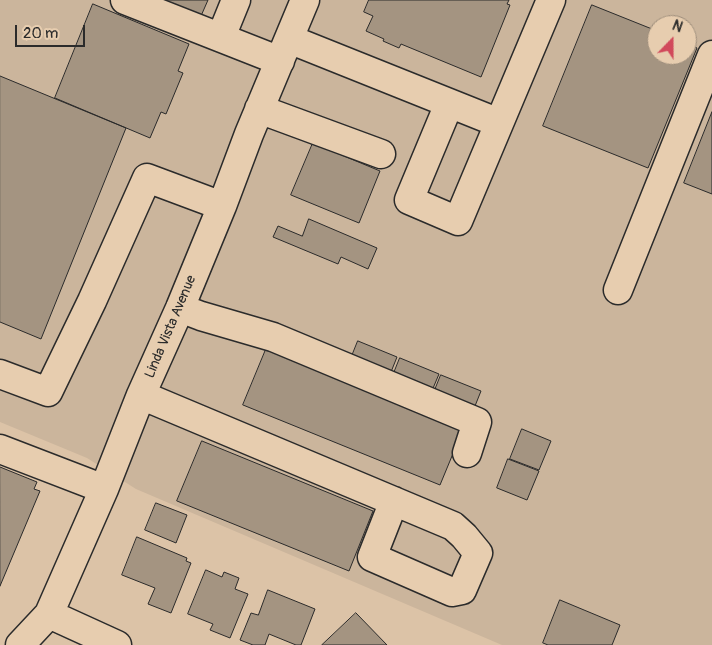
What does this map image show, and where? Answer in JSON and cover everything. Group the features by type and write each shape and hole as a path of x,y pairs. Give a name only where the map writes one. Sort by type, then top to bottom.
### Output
{"street":[{"path":"125,0 221,38 284,50 449,104 499,124"},
{"path":"221,38 236,0"},
{"name":"Linda Vista Avenue","path":"20,645 49,614 104,489 141,395 180,308 259,109 305,0"},
{"path":"449,104 409,200 458,221 551,0"},
{"path":"618,290 712,55"},
{"path":"259,109 381,154"},
{"path":"0,374 48,392 92,301 147,178 222,206"},
{"path":"180,308 273,337 477,422 467,453"},
{"path":"141,395 394,501"},
{"path":"0,449 104,489"},
{"path":"49,614 117,645"}],"shaded area":[{"path":"0,0 712,0 712,645 502,645 136,489 87,458 0,422"}],"building":[{"path":"161,0 208,0 201,16"},
{"path":"369,0 509,0 507,4 510,5 481,77 401,44 399,48 366,31 373,16 364,12"},
{"path":"93,4 189,44 178,71 183,73 166,114 161,112 150,138 55,98"},
{"path":"592,5 647,27 647,65 690,65 648,168 543,126"},
{"path":"0,76 126,128 41,339 0,322"},
{"path":"712,112 712,194 684,183"},
{"path":"313,143 380,171 359,223 291,195"},
{"path":"309,219 377,248 368,269 341,257 338,264 273,237 278,226 302,236"},
{"path":"358,341 397,357 389,377 350,361"},
{"path":"267,347 464,427 440,485 243,405"},
{"path":"400,358 439,374 431,393 392,378"},
{"path":"441,375 481,391 473,411 433,395"},
{"path":"522,429 551,441 539,470 510,459"},
{"path":"202,441 373,511 349,571 177,501"},
{"path":"508,459 539,471 527,500 497,488"},
{"path":"0,467 37,482 34,489 40,491 0,586"},
{"path":"156,503 187,515 176,543 145,530"},
{"path":"137,537 187,558 186,561 191,563 171,613 148,604 155,588 122,575"},
{"path":"206,570 222,577 224,572 239,578 235,589 248,594 230,638 210,630 213,624 188,614"},
{"path":"268,590 315,609 301,645 296,645 269,634 265,645 253,645 240,640 251,613 258,615"},
{"path":"560,600 620,625 612,645 548,645 543,643"},
{"path":"356,613 387,645 322,645"}]}
